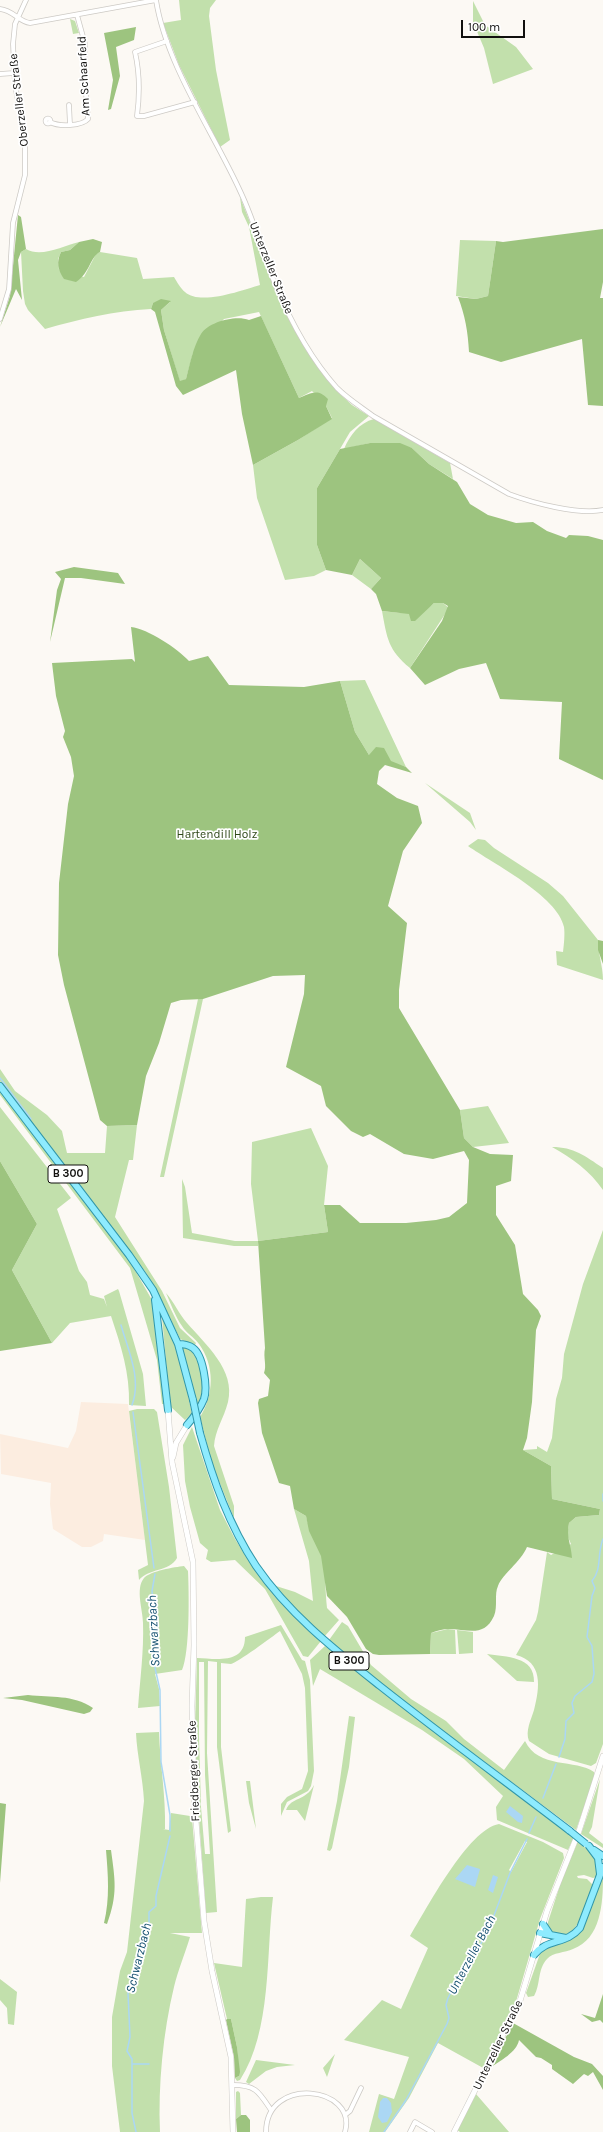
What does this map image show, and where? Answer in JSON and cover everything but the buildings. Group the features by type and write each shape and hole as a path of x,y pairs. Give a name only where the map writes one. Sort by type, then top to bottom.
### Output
{"main road":[{"name":"B 300","path":"0,1086 129,1255 153,1290 178,1344 212,1476 238,1535 256,1566 290,1608 337,1652 603,1856"},
{"path":"153,1290 158,1314 168,1410"},
{"path":"178,1344 186,1345 197,1352 205,1379 204,1398 198,1410 187,1425"},
{"path":"588,1845 598,1858 601,1875"},
{"path":"534,1955 543,1946 567,1938 575,1934 580,1928 603,1867"},
{"path":"543,1924 549,1933"},
{"path":"540,1932 567,1938"},
{"path":"540,1932 546,1938 556,1942"}],"street":[{"name":"Oberzeller Straße","path":"0,319 9,289 13,223 25,175 25,137 14,73 13,32 17,16 26,0"},
{"path":"0,9 30,23 156,0"},
{"name":"Unterzeller Straße","path":"156,0 158,14 167,41 195,102 241,193 275,284 307,345 338,388 353,402 373,416 509,494 530,502 588,511 603,510"},
{"name":"Am Schaarfeld","path":"50,122 54,125 70,125 87,121 88,114 84,68 85,44 77,15"},
{"path":"167,41 135,52 140,71 140,96 137,116 144,116 195,102"},
{"path":"0,74 14,73"},
{"name":"Am Schaarfeld","path":"68,105 70,125"},
{"name":"Friedberger Straße","path":"168,1410 172,1462 193,1562 192,1706 194,1796 204,1921 212,1972 230,2052 233,2085 233,2132"},
{"path":"172,1462 176,1443 187,1425"},
{"name":"Unterzeller Straße","path":"454,2132 513,2018 524,1990 540,1932 552,1897 579,1831 603,1756"},
{"path":"233,2085 253,2087 258,2091 271,2110"},
{"path":"345,2114 350,2111 361,2088"},
{"path":"266,2132 267,2119 271,2110 285,2098 296,2094 312,2094 332,2100 345,2114 345,2132"},
{"path":"410,2132 415,2122 432,2132"}],"shaded area":[{"path":"81,1402 128,1404 145,1540 104,1534 103,1541 91,1547 82,1547 53,1529 50,1504 51,1483 1,1474 0,1434 68,1448 76,1431"}],"green space":[{"path":"179,0 216,0 210,8 209,16 216,70 230,140 220,147 179,65 163,23 181,20"},
{"path":"473,1 485,25 516,47 533,69 493,84 484,48 473,22"},
{"path":"70,19 75,21 79,33 73,34"},
{"path":"136,27 134,40 116,47 120,76 111,109 108,110 113,80 104,33"},
{"path":"240,197 285,311 323,373 339,393 352,405 369,416 350,432 317,488 317,545 326,570 314,576 285,580 257,498 253,465 298,440 332,418 326,406 312,391 299,398 259,312 224,319 193,353 186,379 180,382 164,330 161,310 170,302 153,303 151,309 97,316 45,329 28,310 25,304 21,252 26,249 45,252 79,242 70,250 61,252 58,259 59,270 84,277 96,254 100,252 137,258 143,279 174,277 185,292 192,296 201,298 222,296 260,285 249,227 242,212"},
{"path":"18,215 21,217 26,249 21,252 18,260 22,300 16,289 0,327 10,296"},
{"path":"603,229 603,282 600,298 603,298 603,406 588,405 582,339 501,362 469,352 466,324 458,297 476,299 488,296 496,241 503,242"},
{"path":"93,239 102,242 100,252 94,258 81,278 76,282 64,279 58,266 61,252 70,250 79,242"},
{"path":"460,240 496,241 488,296 476,299 456,296"},
{"path":"161,299 171,301 161,310 164,330 180,381 186,379 196,344 201,334 205,330 216,323 230,319 237,318 249,320 261,316 299,398 314,392 321,394 328,399 326,406 332,419 253,465 242,414 236,370 183,395 176,386 155,312 151,309 153,303"},
{"path":"374,419 450,463 453,479 429,464 412,448 370,443 344,449 349,439 359,427"},
{"path":"370,443 400,443 412,448 429,464 457,482 470,504 488,515 516,523 533,522 547,531 566,538 569,535 588,536 603,540 603,780 559,759 562,702 500,699 486,663 459,669 425,685 410,668 442,621 448,606 443,603 434,603 415,621 411,621 409,614 382,611 376,594 371,589 381,578 360,559 352,575 326,570 317,545 317,488 340,449"},
{"path":"360,559 381,578 371,589 352,575"},
{"path":"74,567 118,573 125,584 81,578 65,578 50,642 57,590 61,579 55,572"},
{"path":"434,603 443,603 449,608 410,668 397,655 390,643 385,629 382,611 402,613 416,612"},
{"name":"Hartendill Holz","path":"131,627 154,635 177,650 189,661 208,656 229,685 304,687 340,681 355,732 369,755 376,747 384,748 391,761 406,767 412,773 385,765 379,771 377,784 397,798 418,806 422,823 403,851 388,906 407,923 399,990 399,1008 460,1110 464,1138 473,1147 490,1154 513,1155 511,1181 496,1186 496,1215 515,1245 523,1294 538,1310 541,1316 536,1330 532,1402 527,1438 523,1450 551,1466 552,1499 600,1509 599,1515 576,1517 569,1523 568,1537 572,1558 527,1547 524,1553 500,1581 496,1593 496,1608 490,1623 480,1630 447,1629 431,1633 430,1654 379,1655 373,1654 366,1649 347,1617 327,1596 321,1556 309,1531 306,1516 294,1509 290,1486 279,1483 262,1433 258,1403 259,1399 268,1396 270,1380 264,1373 265,1348 258,1241 328,1232 324,1205 340,1205 360,1223 406,1223 449,1217 467,1203 469,1160 464,1151 433,1159 404,1154 370,1134 363,1137 351,1131 326,1106 321,1086 286,1067 304,994 305,975 273,976 203,999 181,1000 171,1003 159,1043 146,1076 137,1125 107,1126 100,1120 64,985 58,955 59,883 68,804 74,776 71,757 63,737 65,731 56,696 52,663 132,659 135,662"},
{"path":"365,680 406,767 369,755 355,732 340,681"},
{"path":"425,783 470,813 476,830 470,822"},
{"path":"478,839 485,840 494,848 548,883 563,896 598,940 603,980 557,965 556,951 563,952 564,939 564,927 559,915 550,904 523,881 468,846"},
{"path":"598,940 603,941 603,964 598,950"},
{"path":"198,999 203,999 164,1177 160,1177"},
{"path":"0,1069 15,1091 47,1115 62,1131 67,1153 105,1153 107,1126 137,1125 133,1160 129,1160 115,1217 162,1291 180,1328 196,1343 195,1345 180,1339 156,1289 144,1270 0,1081"},
{"path":"0,1091 128,1258 156,1307 165,1404 162,1404 157,1360 130,1268 0,1095"},
{"path":"488,1106 509,1143 473,1147 464,1138 460,1110"},
{"path":"0,1107 71,1198 57,1209 79,1271 87,1282 90,1295 104,1299 107,1307 104,1296 118,1289 119,1291 143,1374 146,1406 129,1405 126,1371 111,1316 70,1323 52,1343 12,1270 37,1224 0,1161"},
{"path":"311,1128 328,1166 324,1205 328,1232 258,1241 251,1184 252,1142"},
{"path":"552,1147 573,1150 603,1168 603,1190 598,1183 580,1166"},
{"path":"0,1161 37,1224 12,1270 52,1343 0,1351"},
{"path":"182,1179 185,1187 192,1233 235,1241 258,1241 258,1246 234,1246 183,1238"},
{"path":"603,1230 603,1744 596,1763 591,1766 549,1754 529,1741 528,1729 538,1693 537,1676 531,1663 525,1658 516,1655 536,1620 547,1552 551,1555 571,1544 567,1535 569,1523 576,1517 599,1515 600,1509 552,1499 551,1466 523,1450 537,1449 537,1446 547,1452 552,1438 556,1399 562,1378 564,1354 583,1284"},
{"path":"166,1293 184,1319 217,1358 228,1379 228,1402 216,1435 214,1446 234,1506 234,1518 212,1464 200,1417 205,1408 210,1390 211,1380 208,1362 199,1344 186,1331 175,1314"},
{"path":"162,1317 173,1340 187,1389 192,1414 185,1420 170,1406"},
{"path":"181,1345 189,1348 195,1354 202,1371 203,1380 201,1399 198,1406"},
{"path":"137,1409 154,1409 157,1412 169,1487 177,1558 169,1566 148,1573 139,1580 138,1570 148,1565 129,1411"},
{"path":"192,1427 220,1510 235,1539 254,1569 321,1641 308,1657 303,1656 265,1589 235,1560 211,1562 206,1559 208,1550 200,1543 190,1507 185,1481 183,1445"},
{"path":"294,1509 306,1516 309,1527 322,1557 327,1608 339,1620 324,1637 291,1605 276,1586 295,1592 313,1601 309,1561"},
{"path":"184,1566 188,1571 189,1593 188,1637 185,1661 182,1670 155,1674 159,1689 160,1706 138,1708 143,1644 143,1618 140,1600 141,1583 144,1578 152,1573"},
{"path":"342,1622 348,1626 371,1665 411,1699 446,1721 464,1739 504,1770 525,1741 531,1750 539,1756 548,1760 586,1768 594,1772 595,1776 576,1830 406,1703 329,1640"},
{"path":"281,1625 302,1660 305,1661 310,1680 314,1771 311,1786 308,1791 287,1802 281,1816 281,1804 287,1797 302,1789 308,1771 305,1688 302,1674 280,1631 234,1663 221,1663 221,1747 231,1831 228,1833 217,1747 217,1662 208,1661 207,1753 217,1912 206,1913 196,1778 195,1724 197,1658 221,1659 235,1656 244,1646 245,1637","holes":["199,1662 204,1662 205,1775 210,1854 205,1854 201,1807"]},
{"path":"448,1629 455,1630 456,1654 430,1654 431,1633"},
{"path":"457,1630 473,1632 473,1653 459,1654"},
{"path":"325,1646 400,1706 574,1837 568,1850 497,1820 496,1807 503,1796 464,1759 422,1730 320,1669 313,1686 310,1660"},
{"path":"487,1654 510,1657 525,1663 530,1667 533,1673 534,1682 517,1681"},
{"path":"28,1695 62,1697 77,1700 93,1708 90,1712 84,1714 22,1700 3,1698"},
{"path":"349,1716 355,1717 349,1767 332,1848 330,1851 327,1850 337,1801"},
{"path":"159,1732 165,1805 165,1829 163,1829 169,1830 171,1813 190,1816 192,1818 202,1933 170,1933 190,1937 170,2004 164,2041 160,2096 160,2132 120,2132 112,2066 112,2017 120,1971 127,1952 144,1801 136,1733"},
{"path":"600,1779 592,1827 589,1833 603,1844 603,1848 581,1834"},
{"path":"246,1781 250,1781 256,1829 249,1803"},
{"path":"314,1785 305,1821 297,1810 286,1810 292,1803 307,1794"},
{"path":"0,1803 6,1804 0,1883"},
{"path":"499,1824 543,1842 563,1853 564,1858 540,1919 513,2012 485,2069 438,2043 409,2098 385,2132 369,2132 379,2094 394,2099 409,2057 344,2040 382,2000 401,2009 428,1948 410,1936 437,1890 461,1855 474,1840 487,1829","holes":["525,1841 527,1842 511,1872 509,1870"]},
{"path":"578,1841 597,1858 598,1871 596,1877 593,1878 584,1875 577,1876 578,1878 587,1879 593,1885 583,1913 573,1930 566,1934 558,1934 548,1929 548,1922 561,1882"},
{"path":"106,1850 111,1850 115,1887 113,1904 107,1924 104,1923 108,1896"},
{"path":"603,1877 601,1909 595,1929 590,1937 573,1949 552,1955 547,1959 540,1972 538,1987 534,1996 528,1997 526,1993 541,1951 549,1945 568,1941 577,1935"},
{"path":"273,1897 263,2016 258,2039 250,2060 240,2080 237,2081 235,2078 239,2076 237,2047 231,2019 227,2019 214,1963 242,1967 246,1899"},
{"path":"0,1979 17,1992 14,2025 8,2024 7,2008 0,2000"},
{"path":"603,1994 603,2023 600,2020 592,2022 581,2014 595,2018"},
{"path":"227,2019 231,2019 237,2047 240,2072 239,2076 235,2078 234,2057"},
{"path":"513,2023 574,2057 592,2064 603,2076 603,2090 593,2072 588,2076 584,2074 573,2084 552,2069 552,2065 541,2058 536,2057 519,2040 512,2052 490,2068"},
{"path":"335,2054 327,2077 323,2068"},
{"path":"256,2060 295,2065 277,2067 266,2071 249,2084 246,2082"},
{"path":"238,2091 240,2093 241,2115 236,2119 236,2092"},
{"path":"476,2094 509,2132 460,2132 457,2130"},
{"path":"241,2115 246,2115 250,2120 250,2132 237,2132 236,2119"}],"water":[{"path":"510,1806 523,1816 522,1823 518,1822 506,1812"},
{"path":"467,1865 480,1869 475,1887 455,1879"},
{"path":"493,1875 498,1877 493,1893 488,1890"},
{"path":"383,2098 387,2098 391,2103 392,2112 387,2122 382,2123 378,2117 380,2102"}],"waterway":[{"name":"Schwarzbach","path":"0,1078 31,1119"},
{"name":"Schwarzbach","path":"121,1325 135,1375 135,1395 132,1405"},
{"name":"Schwarzbach","path":"133,1412 154,1568"},
{"name":"Unterzeller Bach","path":"603,1494 603,1501"},
{"name":"Unterzeller Bach","path":"559,1757 565,1739 566,1721 574,1713 572,1703 575,1696 592,1682 594,1674 592,1646 587,1637 592,1596 595,1588 592,1581 597,1572 603,1539"},
{"name":"Schwarzbach","path":"155,1574 152,1591 155,1622 155,1668 160,1690 161,1762 170,1815 170,1831"},
{"name":"Unterzeller Bach","path":"543,1798 556,1764"},
{"name":"Unterzeller Bach","path":"529,1833 536,1817"},
{"name":"Schwarzbach","path":"136,2132 132,2113 132,2059 127,2051 130,2037 128,1993 149,1924 149,1912 156,1906 156,1896 170,1836"},
{"name":"Unterzeller Bach","path":"384,2132 406,2100 447,2024 449,2018 446,2005 448,1998 466,1964 475,1955 490,1926 510,1873 527,1839"},
{"path":"132,2064 149,2064"}]}
